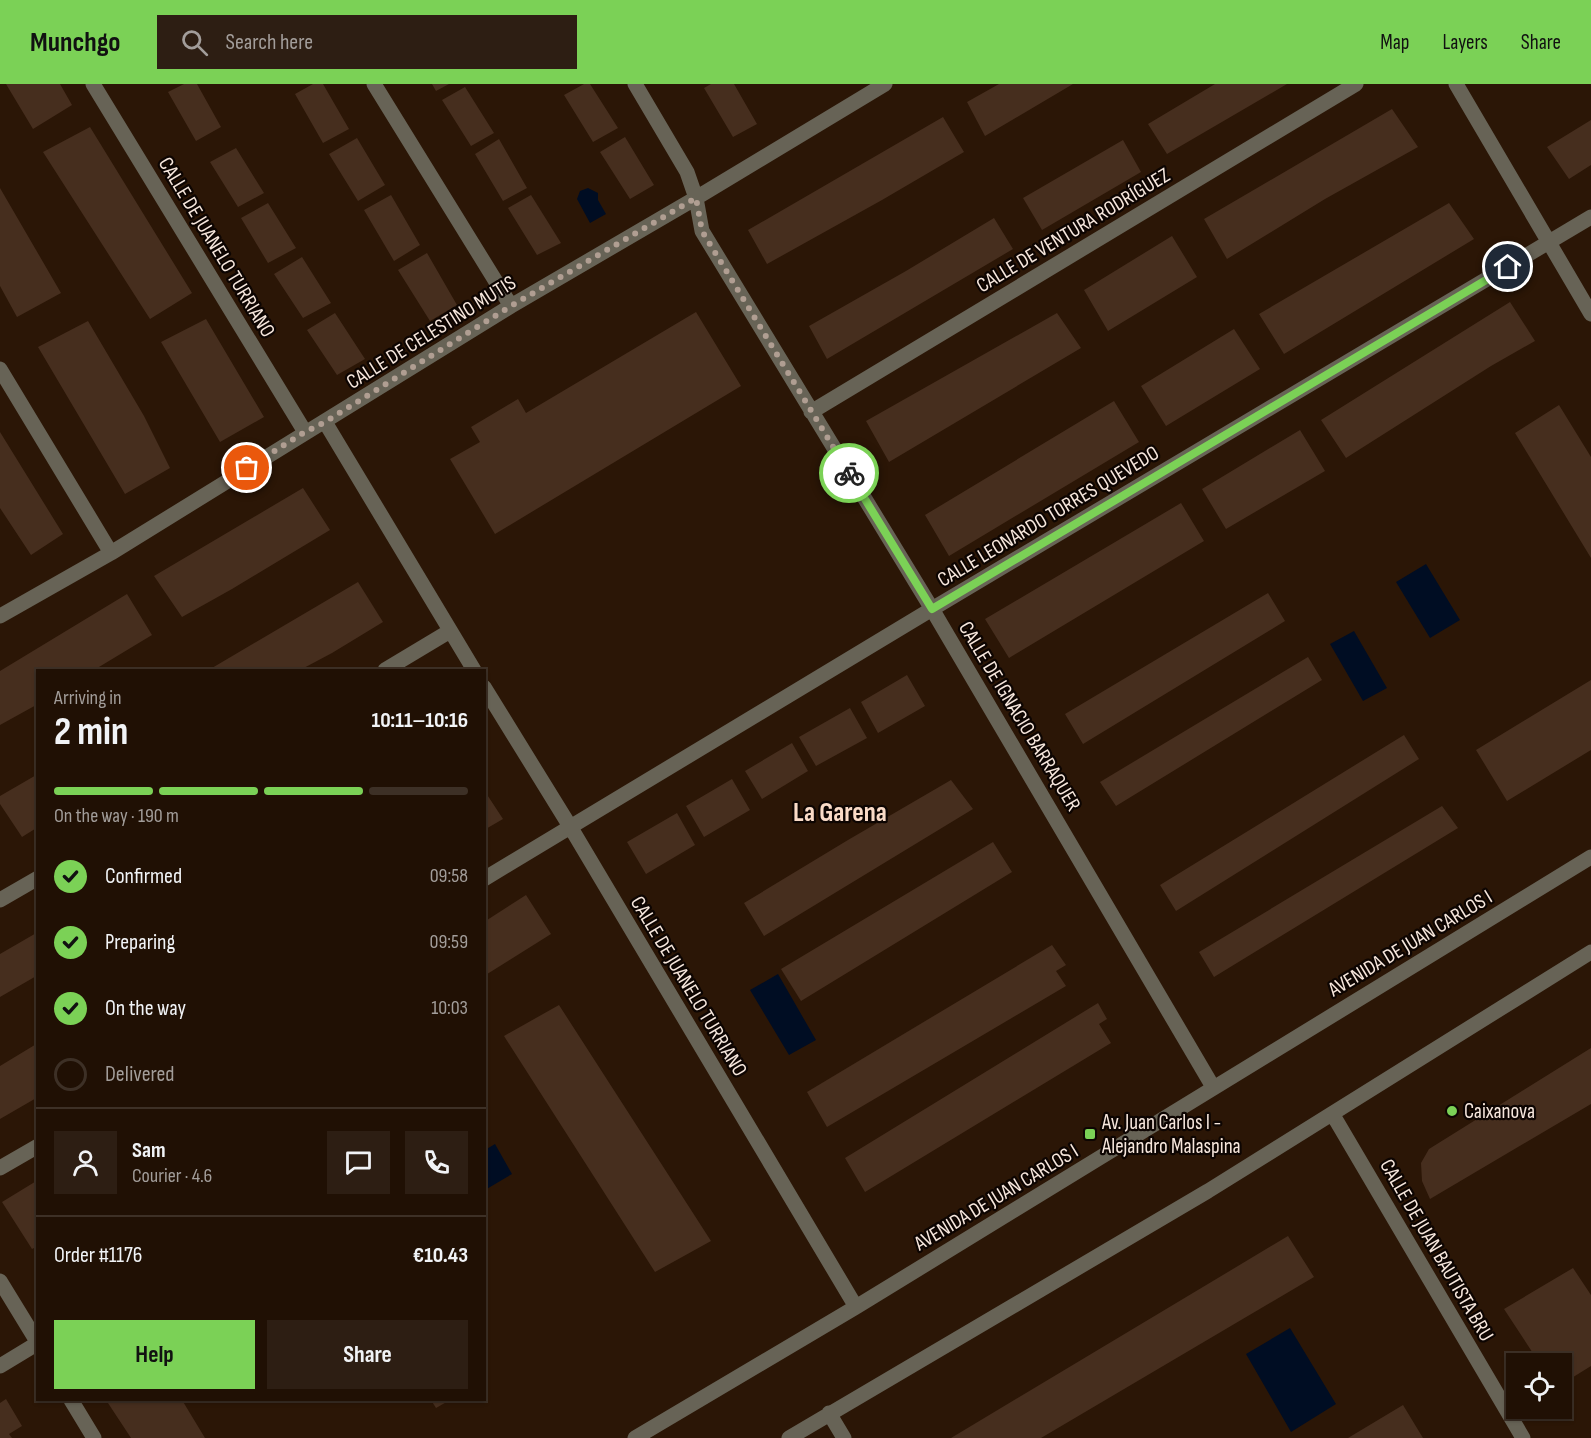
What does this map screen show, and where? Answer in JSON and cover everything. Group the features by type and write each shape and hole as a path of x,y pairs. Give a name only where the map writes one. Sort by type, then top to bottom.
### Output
{"street":[{"name":"CALLE DE JUANELO TURRIANO","path":"93,84 305,432"},
{"path":"374,84 511,306"},
{"name":"CALLE DE IGNACIO BARRAQUER","path":"635,84 687,171 696,198 702,231 932,609 1213,1087"},
{"name":"CALLE DE CELESTINO MUTIS","path":"0,616 111,553 511,306 885,84"},
{"name":"CALLE DE VENTURA RODRÍGUEZ","path":"811,412 1356,84"},
{"path":"1456,84 1591,314"},
{"name":"CALLE LEONARDO TORRES QUEVEDO","path":"486,878 932,609 1591,217"},
{"path":"0,369 111,553"},
{"path":"325,422 473,669"},
{"path":"387,669 450,631"},
{"name":"CALLE DE JUANELO TURRIANO","path":"486,690 571,828 856,1307"},
{"name":"AVENIDA DE JUAN CARLOS I","path":"635,1438 856,1307 1591,857"},
{"path":"0,900 36,879"},
{"path":"789,1438 1208,1191 1591,952"},
{"name":"CALLE DE JUAN BAUTISTA BRU","path":"1333,1115 1523,1438"},
{"path":"0,1168 36,1147"},
{"path":"0,1281 36,1340"},
{"path":"0,1366 36,1344"},
{"path":"72,1401 94,1438"},
{"path":"829,1413 844,1438"}],"water":[{"path":"588,188 598,193 598,200 606,214 590,223 577,199 580,191"},
{"path":"1426,564 1460,620 1430,638 1396,582"},
{"path":"1354,631 1387,688 1363,701 1330,644"},
{"path":"778,974 816,1040 789,1055 750,990"},
{"path":"495,1144 512,1174 486,1189 486,1149"},
{"path":"1290,1328 1336,1404 1291,1432 1246,1354"}],"building":[{"path":"6,84 60,84 72,105 33,129"},
{"path":"184,84 197,84 221,127 196,141 168,92"},
{"path":"313,84 323,84 349,129 323,143 295,94"},
{"path":"432,84 449,84 436,91"},
{"path":"584,84 590,84 618,128 593,142 564,95"},
{"path":"711,84 734,84 757,124 733,137 704,88"},
{"path":"999,84 1073,84 985,136 967,102"},
{"path":"1215,84 1287,84 1167,154 1148,124"},
{"path":"465,87 494,133 471,146 442,100"},
{"path":"1392,109 1418,147 1325,199 1227,259 1204,219"},
{"path":"943,117 964,152 767,264 748,230"},
{"path":"1591,120 1591,165 1569,179 1547,147"},
{"path":"90,127 192,293 150,319 43,152"},
{"path":"625,137 654,185 630,199 600,152"},
{"path":"357,138 385,185 358,201 329,154"},
{"path":"499,139 527,188 503,201 475,154"},
{"path":"1123,140 1141,172 1042,230 1023,198"},
{"path":"236,148 264,193 238,207 210,162"},
{"path":"0,188 61,293 17,317 0,286"},
{"path":"391,195 420,245 394,261 364,210"},
{"path":"531,195 561,243 537,255 508,208"},
{"path":"268,203 296,248 268,263 241,218"},
{"path":"1449,203 1474,239 1284,354 1259,314"},
{"path":"994,218 1013,249 827,359 809,326"},
{"path":"1172,236 1197,277 1108,331 1084,290"},
{"path":"427,253 457,305 430,321 398,270"},
{"path":"302,257 331,303 303,318 274,274"},
{"path":"1510,302 1535,341 1491,366 1346,458 1321,420"},
{"path":"696,312 741,386 495,534 450,459 480,442 471,427 518,399 526,413"},
{"path":"335,313 365,359 337,375 307,330"},
{"path":"1057,313 1081,348 889,462 866,421"},
{"path":"206,319 264,417 220,442 161,342"},
{"path":"88,321 144,416 170,468 125,494 38,347"},
{"path":"1234,329 1260,369 1166,426 1141,386"},
{"path":"1114,401 1139,442 949,556 925,515"},
{"path":"1559,405 1591,457 1591,558 1515,433"},
{"path":"1300,430 1325,471 1226,529 1202,489"},
{"path":"0,432 63,534 31,555 0,508"},
{"path":"303,488 330,530 182,617 154,576"},
{"path":"1181,503 1204,541 1009,658 985,619"},
{"path":"358,582 383,622 302,669 212,668"},
{"path":"1268,593 1285,621 1083,744 1065,714"},
{"path":"127,594 152,635 96,669 36,669 36,705 0,725 0,671"},
{"path":"1308,657 1322,680 1116,806 1100,782"},
{"path":"907,675 925,706 878,733 861,702"},
{"path":"1591,680 1591,750 1507,801 1476,750"},
{"path":"850,708 867,738 816,766 799,737"},
{"path":"1404,735 1419,759 1176,911 1160,885"},
{"path":"792,743 808,771 762,799 745,771"},
{"path":"36,775 36,828 22,837 0,804 0,796"},
{"path":"732,779 750,810 704,837 686,806"},
{"path":"951,780 973,809 764,936 744,903"},
{"path":"486,793 503,819 486,829"},
{"path":"1442,806 1458,828 1214,977 1199,952"},
{"path":"677,813 695,845 646,874 627,842"},
{"path":"993,842 1012,872 801,1001 781,969"},
{"path":"526,895 551,934 486,975 486,921"},
{"path":"36,933 36,976 0,997 0,954"},
{"path":"1052,945 1066,965 1056,971 1066,986 827,1127 807,1092"},
{"path":"1098,1003 1107,1019 1099,1024 1111,1043 865,1192 845,1158"},
{"path":"559,1005 711,1241 655,1272 504,1036"},
{"path":"36,1044 36,1098 0,1119 0,1066"},
{"path":"1591,1048 1591,1104 1430,1199 1422,1181 1421,1163 1429,1149"},
{"path":"36,1181 36,1247 32,1249 2,1202"},
{"path":"1288,1236 1314,1277 1041,1438 951,1438"},
{"path":"1573,1268 1591,1295 1591,1366 1572,1378 1572,1353 1533,1353 1504,1309"},
{"path":"6,1399 22,1426 9,1434 12,1438 0,1438 0,1403"},
{"path":"107,1401 183,1401 205,1438 131,1438"},
{"path":"432,1401 448,1401 436,1408"},
{"path":"1403,1405 1423,1438 1348,1438"}],"way so far":[{"path":"247,468 511,306 696,198 702,231 849,473"}],"place":[{"name":"Caixanova","path":"1452,1111"},
{"name":"Av. Juan Carlos I - Alejandro Malaspina","path":"1090,1134"}],"district":[{"name":"La Garena","path":"840,812"}],"route":[{"path":"849,473 932,609 1508,267"}]}
